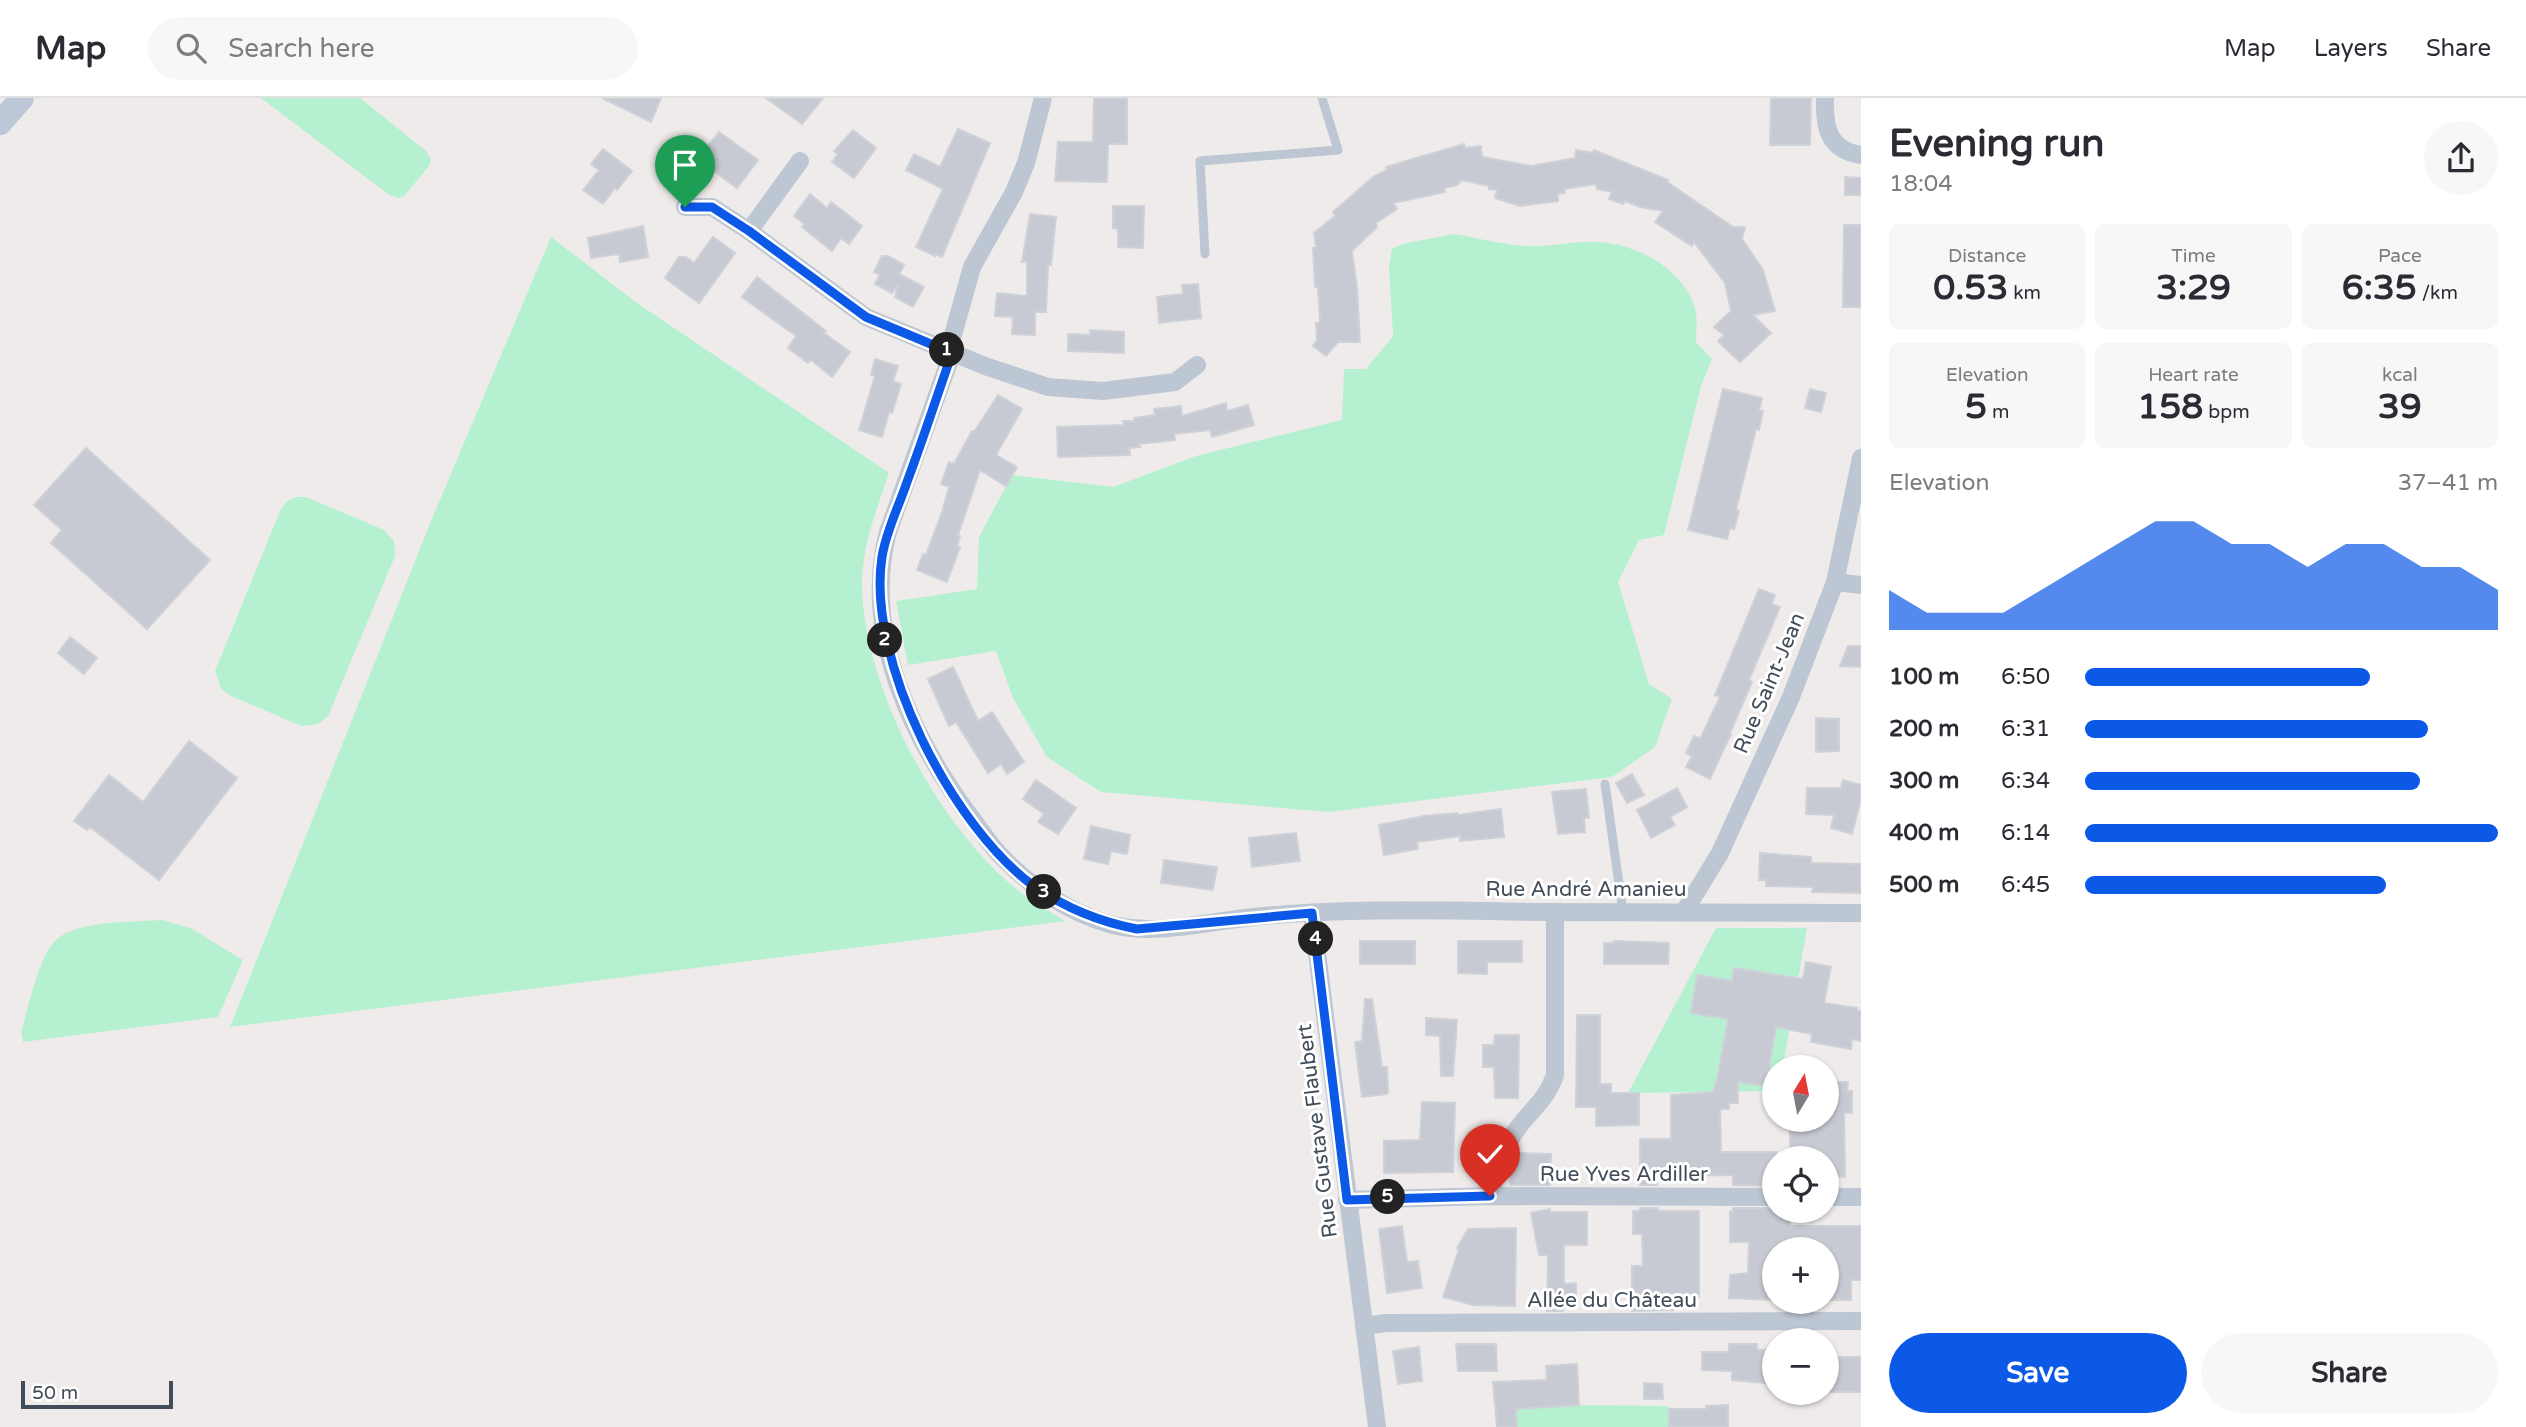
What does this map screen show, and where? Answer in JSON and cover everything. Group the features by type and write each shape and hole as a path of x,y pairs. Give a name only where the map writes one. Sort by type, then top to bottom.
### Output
{"street":[{"path":"0,122 22,98"},
{"name":"Rue André Amanieu","path":"1042,98 1026,163 1014,192 972,267 949,362 888,532 882,556 880,584 884,637 908,708 928,752 957,800 1002,857 1034,886 1067,906 1108,923 1137,929 1248,917 1352,911 1861,913"},
{"path":"1825,98 1824,118 1833,142 1843,151 1861,155"},
{"path":"749,231 800,161"},
{"path":"685,207 712,207 866,317 950,352 1048,387 1103,391 1175,382 1197,365"},
{"name":"Rue Saint-Jean","path":"1684,912 1720,853 1791,697 1836,576 1861,458"},
{"path":"1836,576 1861,585"},
{"path":"1490,1196 1503,1151 1518,1127 1549,1093 1555,1075 1555,912"},
{"name":"Rue Gustave Flaubert","path":"1312,913 1377,1427"},
{"name":"Rue Yves Ardiller","path":"1347,1200 1490,1196 1762,1197"},
{"path":"1839,1197 1861,1197"},
{"name":"Allée du Château","path":"1364,1326 1399,1323 1861,1321"}],"lane":[{"path":"1205,254 1200,160 1338,150 1321,98"},
{"path":"1605,784 1623,912"}],"green space":[{"path":"261,98 360,98 426,151 431,160 429,166 404,196 398,198 388,194"},
{"path":"1454,234 1528,246 1590,242 1614,244 1658,262 1681,282 1690,295 1696,313 1696,342 1712,359 1701,386 1664,535 1639,540 1618,582 1649,684 1672,699 1655,747 1612,777 1328,812 1101,792 1047,757 1013,698 996,651 908,665 896,601 977,589 979,537 1012,475 1113,487 1196,456 1342,420 1344,369 1366,369 1393,336 1389,266 1392,249 1402,244"},
{"path":"551,237 637,303 889,473 868,540 862,582 865,623 875,666 891,709 935,794 962,832 1021,893 1066,921 230,1027 431,521"},
{"path":"306,497 384,530 394,541 395,556 328,716 318,724 301,726 229,695 221,688 215,671 280,511 287,501"},
{"path":"163,920 192,929 243,960 218,1017 23,1042 21,1032 35,983 44,957 56,940 65,933 92,925"},
{"path":"1716,928 1807,928 1785,1055 1762,1055 1762,1091 1628,1093"},
{"path":"1494,1389 1533,1408 1579,1405 1669,1406 1668,1427 1497,1427"}],"building":[{"path":"602,98 661,98 651,122"},
{"path":"766,98 823,98 802,124"},
{"path":"1094,98 1127,98 1127,144 1108,144 1107,182 1055,181 1058,142 1093,142"},
{"path":"1771,98 1811,98 1810,145 1770,145"},
{"path":"958,129 990,143 942,257 935,256 916,247 943,189 906,170 914,154 940,167"},
{"path":"853,130 876,148 854,178 832,162 838,154 834,151"},
{"path":"719,132 758,160 737,188 707,166 712,160 703,153"},
{"path":"1464,144 1465,148 1481,146 1482,157 1531,166 1575,158 1576,150 1593,153 1594,150 1668,180 1667,182 1733,227 1745,227 1742,239 1763,270 1775,311 1753,315 1771,333 1740,362 1718,341 1724,335 1714,327 1731,311 1725,283 1694,242 1692,246 1655,222 1663,211 1609,199 1612,192 1597,189 1596,184 1564,189 1565,193 1558,194 1558,201 1520,206 1495,198 1497,190 1489,189 1489,186 1462,180 1457,185 1444,188 1445,192 1393,203 1397,209 1376,223 1377,227 1352,251 1360,342 1338,342 1326,356 1313,346 1317,340 1316,323 1320,322 1318,287 1315,287 1314,233 1335,216 1333,212 1373,177 1387,170 1386,167"},
{"path":"603,149 632,171 603,204 583,190 599,170 591,164"},
{"path":"1845,177 1861,178 1861,195 1845,195"},
{"path":"810,194 827,208 831,202 862,226 849,244 841,238 832,251 802,227 805,224 794,216"},
{"path":"1113,206 1144,206 1143,248 1118,247 1118,229 1113,228"},
{"path":"1030,214 1056,217 1051,265 1048,265 1046,312 1035,312 1035,335 1012,334 1013,317 995,316 997,293 1027,296 1027,262 1022,262"},
{"path":"1844,225 1861,225 1861,307 1843,307"},
{"path":"643,226 648,257 620,262 619,254 591,258 588,238"},
{"path":"713,237 735,253 699,303 665,278 679,257 686,257 694,263"},
{"path":"882,256 888,256 904,265 899,274 924,287 913,307 895,297 898,285 892,293 875,284 880,275 874,272"},
{"path":"757,277 850,352 832,377 811,360 808,363 788,348 796,336 742,297"},
{"path":"1198,284 1201,318 1159,323 1157,297 1183,294 1182,285"},
{"path":"1090,330 1124,332 1124,353 1068,351 1068,334 1090,335"},
{"path":"875,359 898,366 893,381 901,384 882,437 859,430 875,376 871,375"},
{"path":"1723,389 1762,398 1759,410 1763,411 1736,510 1739,511 1734,529 1730,528 1727,539 1688,530"},
{"path":"1810,389 1826,393 1821,412 1805,408"},
{"path":"998,395 1022,409 996,455 1017,467 1006,486 980,470 958,535 957,546 960,547 947,582 917,570 923,554 926,555 942,512 949,487 941,484 949,462 954,464 972,431 974,432"},
{"path":"1226,403 1227,411 1248,405 1254,425 1212,437 1210,430 1174,434 1175,440 1139,444 1140,447 1129,448 1130,455 1058,457 1057,427 1124,425 1123,421 1155,415 1154,409 1181,406 1182,416"},
{"path":"86,448 210,560 147,629 51,543 62,530 34,505"},
{"path":"1759,589 1775,595 1772,604 1780,607 1749,680 1752,682 1731,734 1710,779 1686,767 1692,756 1686,753 1694,736 1700,739 1720,697 1715,695"},
{"path":"70,637 97,658 84,674 58,653"},
{"path":"1848,646 1861,646 1861,667 1840,666"},
{"path":"953,667 978,721 992,712 1024,762 1007,774 1001,764 988,773 956,722 949,726 928,679"},
{"path":"1816,718 1839,719 1839,751 1816,752"},
{"path":"189,741 237,778 159,880 90,827 87,830 74,821 109,775 143,802"},
{"path":"1632,774 1644,795 1627,803 1616,783"},
{"path":"1036,780 1076,808 1058,834 1038,822 1044,814 1023,799"},
{"path":"1843,780 1861,785 1861,799 1852,834 1831,828 1834,815 1806,814 1807,788 1841,788"},
{"path":"1677,788 1687,807 1670,817 1675,825 1651,838 1637,810"},
{"path":"1586,789 1589,818 1584,818 1585,832 1558,834 1552,792"},
{"path":"1501,809 1504,837 1460,841 1460,836 1417,842 1418,849 1384,855 1379,825 1424,816"},
{"path":"1091,826 1130,835 1127,854 1111,851 1108,864 1084,859"},
{"path":"1296,833 1300,861 1252,867 1249,838"},
{"path":"1760,853 1811,857 1811,863 1861,864 1861,893 1812,892 1813,887 1766,886 1766,880 1759,880"},
{"path":"1164,860 1217,867 1213,890 1161,883"},
{"path":"1360,941 1415,941 1415,964 1360,964"},
{"path":"1458,941 1522,941 1522,962 1487,962 1487,974 1458,973"},
{"path":"1604,943 1669,943 1668,964 1604,964"},
{"path":"1806,962 1831,967 1824,1003 1861,1011 1861,1041 1852,1039 1851,1049 1811,1042 1812,1034 1776,1027 1771,1055 1762,1055 1762,1085 1738,1082 1738,1103 1729,1103 1729,1109 1720,1109 1721,1152 1762,1152 1762,1186 1733,1185 1733,1175 1657,1176 1657,1185 1640,1185 1640,1139 1671,1139 1671,1095 1713,1092 1717,1080 1728,1019 1691,1013 1697,975 1732,981 1734,968 1803,979"},
{"path":"1365,999 1372,999 1382,1067 1387,1067 1388,1092 1362,1097 1355,1042 1362,1041"},
{"path":"1577,1015 1600,1015 1600,1084 1611,1084 1611,1093 1639,1093 1639,1125 1596,1126 1596,1107 1576,1107"},
{"path":"1426,1018 1457,1020 1453,1076 1441,1076 1440,1036 1426,1035"},
{"path":"1495,1035 1519,1035 1518,1098 1495,1098 1494,1067 1483,1067 1483,1045 1494,1045"},
{"path":"1839,1082 1848,1082 1847,1091 1852,1091 1852,1113 1844,1113 1845,1177 1839,1177 1839,1146 1790,1146 1790,1132 1839,1132"},
{"path":"1422,1102 1455,1103 1453,1172 1384,1173 1384,1141 1420,1140"},
{"path":"1519,1153 1551,1154 1550,1185 1510,1185 1510,1169"},
{"path":"1640,1208 1699,1211 1699,1297 1673,1296 1673,1310 1632,1311 1632,1266 1643,1266 1642,1234 1633,1234 1633,1211 1640,1211"},
{"path":"1733,1208 1762,1208 1762,1223 1790,1223 1790,1226 1861,1226 1861,1280 1851,1280 1851,1300 1839,1300 1839,1237 1762,1237 1762,1299 1729,1298 1730,1275 1748,1273 1749,1242 1730,1242 1730,1212 1733,1212"},
{"path":"1550,1209 1550,1212 1587,1212 1587,1245 1564,1245 1564,1284 1576,1283 1576,1306 1564,1306 1563,1311 1547,1311 1548,1255 1539,1255 1531,1213"},
{"path":"1402,1226 1407,1262 1418,1261 1422,1288 1387,1293 1379,1229"},
{"path":"1516,1228 1515,1306 1473,1305 1443,1297 1459,1249 1457,1248 1468,1229"},
{"path":"1456,1344 1496,1344 1497,1371 1458,1371"},
{"path":"1729,1344 1757,1344 1757,1350 1762,1350 1762,1383 1732,1380 1732,1371 1702,1370 1702,1352 1729,1352"},
{"path":"1419,1347 1422,1381 1398,1384 1393,1351"},
{"path":"1839,1357 1861,1357 1861,1392 1839,1392"},
{"path":"1577,1364 1579,1405 1516,1409 1517,1427 1497,1427 1493,1382 1547,1380 1546,1366"},
{"path":"1644,1383 1662,1384 1663,1399 1644,1399"},
{"path":"1728,1405 1728,1427 1669,1427 1669,1409 1706,1409 1706,1406"}],"route":[{"path":"685,207 712,207 866,317 950,352 949,362 888,532 882,556 881,611 884,637 892,665 928,752 957,800 1002,857 1034,886 1067,906 1108,923 1137,929 1312,913 1347,1200 1490,1196"}]}
